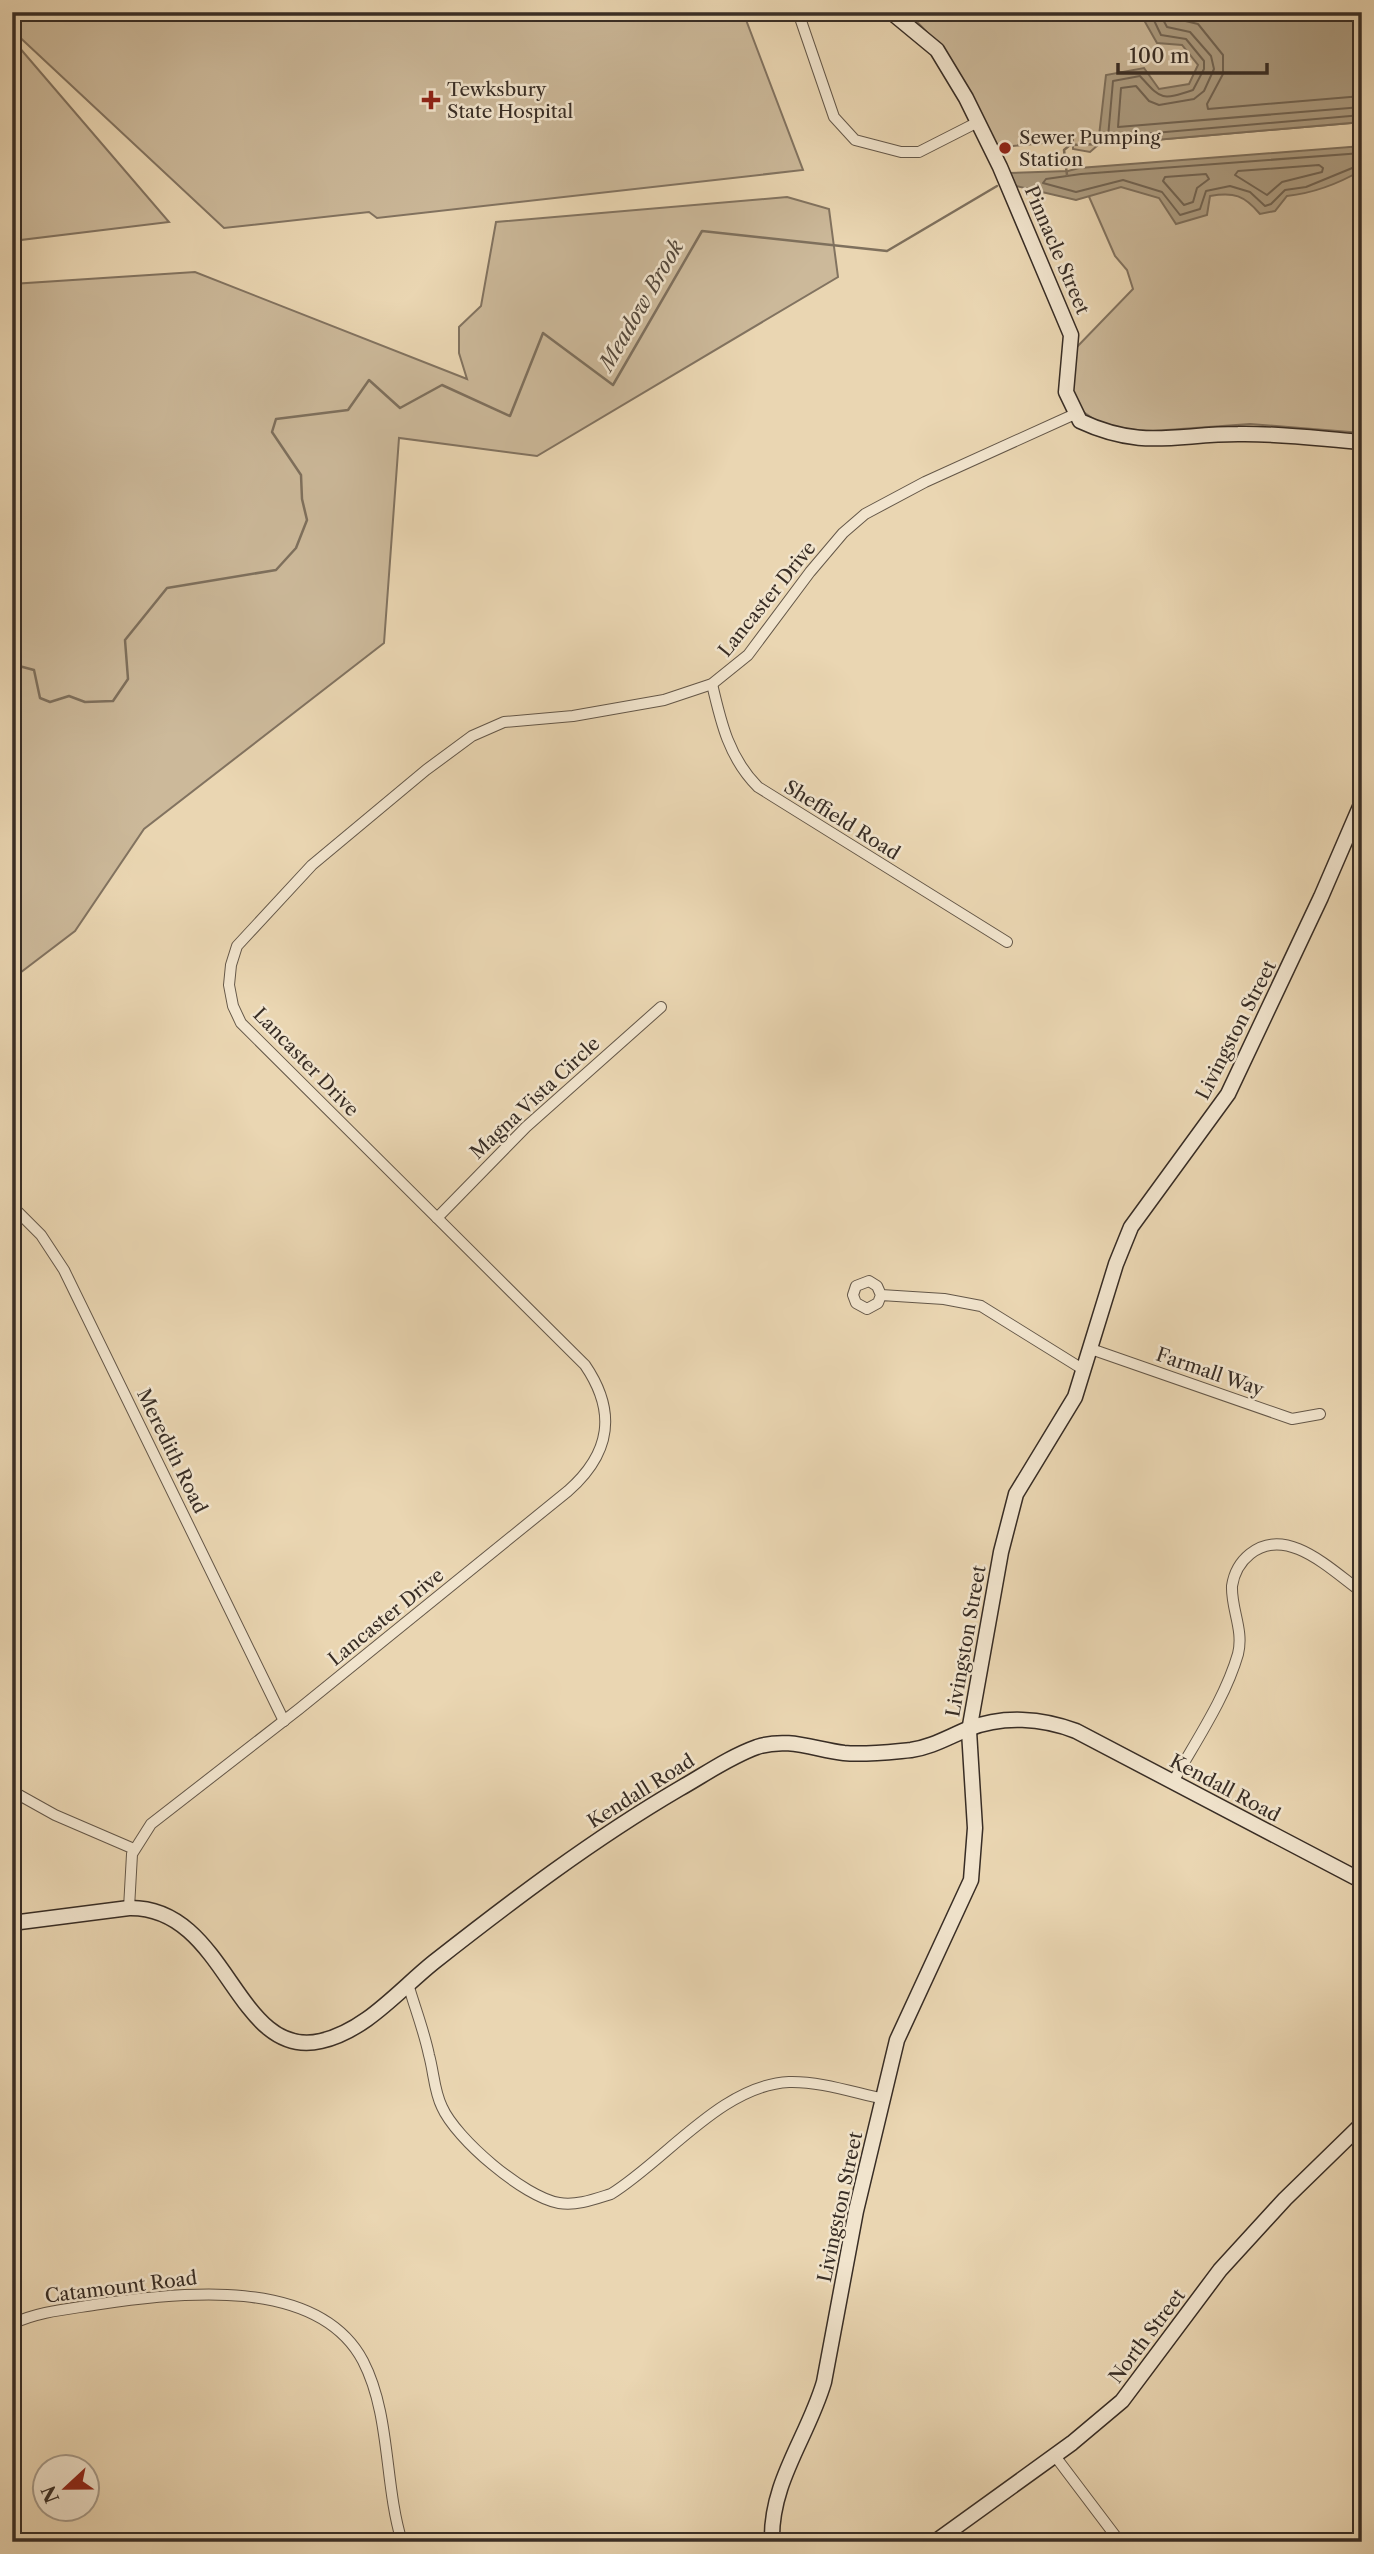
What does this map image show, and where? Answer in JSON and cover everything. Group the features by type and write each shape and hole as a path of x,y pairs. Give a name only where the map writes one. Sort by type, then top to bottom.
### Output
{"street":[{"path":"798,12 834,117 855,140 881,148 919,152 978,122"},
{"name":"Pinnacle Street","path":"891,12 937,50 978,122 1065,315 1071,335 1066,392 1075,414"},
{"path":"1075,414 1091,426 1146,440 1236,434 1362,442"},
{"name":"Lancaster Drive","path":"129,1908 129,1873 134,1849 151,1824 284,1721 582,1479 601,1447 607,1412 594,1378 584,1365 241,1023 233,1006 229,985 237,946 312,865 351,829 472,736 504,722 573,716 664,701 712,684 748,655 817,563 843,533 865,514 883,502 1075,414"},
{"name":"Sheffield Road","path":"712,684 727,740 740,765 758,787 1007,942"},
{"name":"Livingston Street","path":"772,2542 773,2507 780,2482 817,2408 827,2369 856,2211 897,2040 971,1880 975,1828 969,1728 999,1563 1016,1494 1075,1397 1116,1264 1131,1227 1228,1094 1321,897 1362,802"},
{"name":"Magna Vista Circle","path":"437,1219 526,1127 661,1007"},
{"name":"Meredith Road","path":"12,1206 40,1235 64,1270 284,1721"},
{"path":"881,1295 944,1299 981,1306 1084,1370"},
{"name":"Farmall Way","path":"1091,1349 1292,1419 1320,1414"},
{"path":"1173,1782 1224,1687 1239,1651 1239,1625 1232,1587 1237,1570 1248,1555 1263,1546 1290,1546 1362,1592"},
{"name":"Kendall Road","path":"12,1923 129,1908 156,1910 182,1923 259,2018 288,2041 315,2042 346,2031 372,2015 517,1897 605,1835 743,1753 781,1742 797,1742 847,1753 914,1749 942,1742 969,1728 1028,1719 1053,1722 1076,1731 1362,1881"},
{"path":"12,1791 55,1815 134,1849"},
{"path":"408,1984 430,2057 434,2084 451,2125 489,2162 535,2193 558,2203 589,2201 611,2194 728,2103 769,2085 792,2082 884,2099"},
{"name":"North Street","path":"935,2542 1055,2456 1122,2401 1228,2261 1285,2199 1362,2124"},
{"name":"Catamount Road","path":"12,2324 62,2310 206,2294 279,2302 324,2320 356,2348 373,2387 402,2542"},
{"path":"1055,2456 1120,2542"}],"shaded area":[{"name":"Tewksbury State Hospital","path":"12,12 743,12 803,170 377,218 369,212 224,228 12,30"},
{"path":"905,12 1362,12 1362,122 1098,145 1090,152 1073,149 1073,140 992,148 956,74 933,40"},
{"path":"12,39 169,222 12,241"},
{"path":"1362,146 1362,433 1250,424 1153,431 1121,429 1095,420 1082,411 1072,390 1074,350 1133,289 1127,270 1115,256 1083,183"},
{"path":"787,197 829,209 838,277 537,456 399,438 384,643 144,829 75,931 12,979 12,284 195,272 467,379 459,353 459,327 481,306 496,222"}],"water":[{"path":"1143,12 1362,12 1362,122 1098,145 1106,75 1144,68 1159,89 1189,84 1198,65 1182,45 1157,43 1145,22"},
{"path":"1362,146 1362,170 1326,187 1287,196 1275,211 1260,214 1238,196 1210,196 1207,215 1176,224 1159,198 1121,187 1076,200 1016,186 1010,173 1068,171"}],"waterway":[{"name":"Meadow Brook","path":"1067,175 1064,150 1070,145 1101,144"},
{"name":"Meadow Brook","path":"12,676 19,666 34,670 40,698 50,702 69,696 85,702 113,701 128,679 125,640 167,588 276,570 296,548 307,520 302,499 301,475 272,432 276,419 348,410 369,380 400,408 442,385 510,416 543,333 613,385 702,231 887,251 997,186"}],"place":[{"name":"Tewksbury State Hospital","path":"431,100"},
{"name":"Sewer Pumping Station","path":"1005,148"}]}
